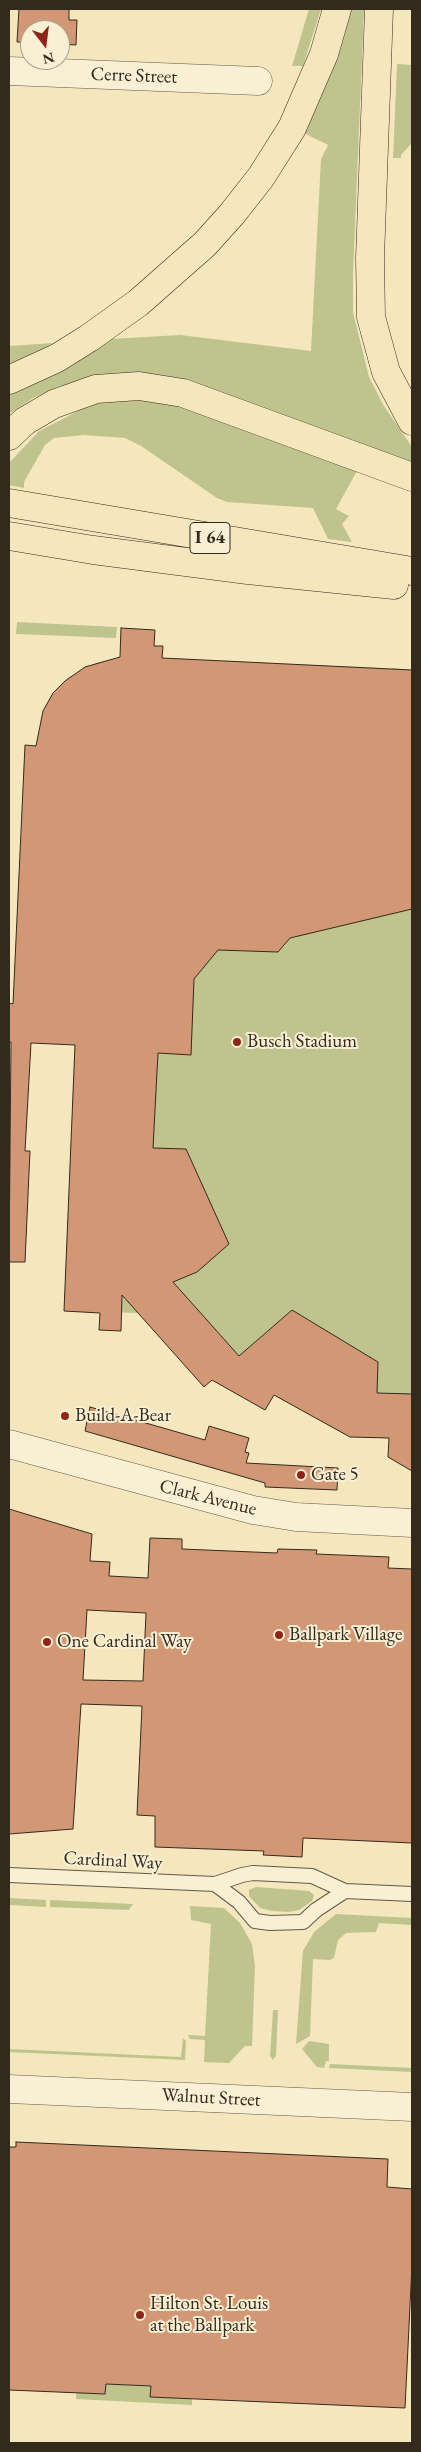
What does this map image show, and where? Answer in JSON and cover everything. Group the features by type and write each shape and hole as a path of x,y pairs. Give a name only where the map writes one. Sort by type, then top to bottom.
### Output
{"highway":[{"path":"9,380 57,358 138,303 205,244 232,214 261,177 292,128 324,54 337,9"},
{"path":"379,9 370,258 371,317 386,372 412,420"},
{"path":"9,436 24,421 54,404 96,389 139,386 183,393 412,477"},
{"name":"I 64","path":"9,503 412,571"},
{"name":"I 64","path":"9,536 93,550 248,570 412,586"}],"street":[{"name":"Cerre Street","path":"9,71 258,81"},
{"name":"Clark Avenue","path":"9,1444 253,1510 296,1517 412,1523"},
{"name":"Walnut Street","path":"9,2090 412,2107"}],"lane":[{"name":"Cardinal Way","path":"9,1875 215,1884 242,1874 253,1873 312,1876 345,1891 412,1894"},
{"path":"215,1884 239,1902 255,1921 279,1924 303,1922 316,1910 345,1891"}],"green space":[{"path":"309,9 321,9 303,66 292,66"},
{"path":"351,9 364,9 353,312 369,377 384,406 412,447 412,466 148,374 119,373 57,387 33,398 9,414 9,395 58,372 110,339 180,335 311,351 321,159 328,145 304,133 325,87"},
{"path":"397,64 412,65 412,143 401,155 401,158 393,158"},
{"path":"53,343 33,355 9,365 9,346"},
{"path":"141,398 165,402 212,417 357,471 336,509 349,516 342,524 352,542 328,539 313,508 227,502 217,498 141,446 125,438 84,435 54,438 45,445 24,482 24,488 9,485 9,463 39,431 92,404 117,399"},
{"path":"17,622 117,627 116,638 16,634"},
{"name":"Busch Stadium","path":"125,657 176,664 177,659 379,668 379,673 392,674 392,668 412,670 412,1439 350,1437 274,1395 265,1410 228,1389 138,1313 64,1311 75,1042 9,1042 9,1003 19,1004 29,780 23,780 25,745 37,745 43,711 53,693 69,677 96,663"},
{"path":"256,1887 309,1891 314,1895 312,1901 299,1910 289,1912 272,1911 260,1908 249,1896 249,1890"},
{"path":"9,1898 46,1900 46,1907 9,1905"},
{"path":"50,1900 133,1904 129,1910 50,1907"},
{"path":"190,1906 224,1908 240,1923 252,1944 255,1966 252,2046 245,2046 229,2063 204,2062 205,2040 190,2039 188,2035 205,2036 211,1924 191,1920"},
{"path":"336,1914 412,1918 412,1925 379,1923 376,1932 346,1933 338,1940 334,1958 329,1960 313,1959 310,2036 296,2044 303,1951 314,1932"},
{"path":"273,2010 278,2010 276,2056 273,2060 270,2056"},
{"path":"183,2038 186,2041 185,2060 9,2052 9,2049 181,2057"},
{"path":"309,2041 329,2044 329,2061 326,2061 324,2068 317,2067 302,2049"},
{"path":"330,2064 412,2068 412,2072 329,2068"},
{"path":"77,2383 151,2386 150,2397 192,2399 192,2405 76,2399"}],"building":[{"path":"19,9 69,9 69,20 20,20 20,42 17,42"},
{"path":"70,20 77,20 76,45 70,45"},
{"name":"Busch Stadium","path":"121,628 155,630 154,646 163,646 162,658 412,670 412,909 290,938 278,952 218,950 194,979 191,1055 158,1053 153,1148 186,1149 229,1244 197,1272 173,1282 239,1356 292,1310 378,1362 377,1393 412,1394 412,1471 388,1457 389,1438 350,1437 274,1395 265,1410 212,1380 204,1387 122,1295 121,1331 99,1330 100,1313 64,1311 75,1045 31,1043 25,1151 30,1151 25,1262 9,1262 11,1042 9,1042 9,1003 13,1004 25,745 36,746 43,711 53,693 65,681 85,667 120,657"},
{"path":"90,1407 205,1440 209,1426 249,1438 245,1452 249,1453 246,1463 338,1468 337,1490 265,1487 265,1483 85,1431"},
{"name":"Ballpark Village","path":"9,1509 92,1534 90,1561 110,1562 109,1576 148,1578 150,1538 182,1539 182,1549 277,1553 278,1549 317,1550 316,1554 389,1557 388,1568 412,1569 412,1843 303,1838 302,1857 263,1855 264,1851 155,1847 155,1816 137,1815 142,1706 81,1704 73,1829 9,1834","holes":["87,1610 146,1613 143,1681 83,1680"]},
{"name":"Hilton St. Louis at the Ballpark","path":"16,2142 388,2159 387,2187 412,2189 412,2265 405,2408 150,2397 151,2386 106,2384 105,2394 9,2390 9,2147 16,2147"}],"place":[{"name":"Busch Stadium","path":"237,1042"},
{"name":"Build-A-Bear","path":"65,1416"},
{"name":"Gate 5","path":"301,1475"},
{"name":"Ballpark Village","path":"279,1635"},
{"name":"One Cardinal Way","path":"47,1642"},
{"name":"Hilton St. Louis at the Ballpark","path":"140,2315"}]}
